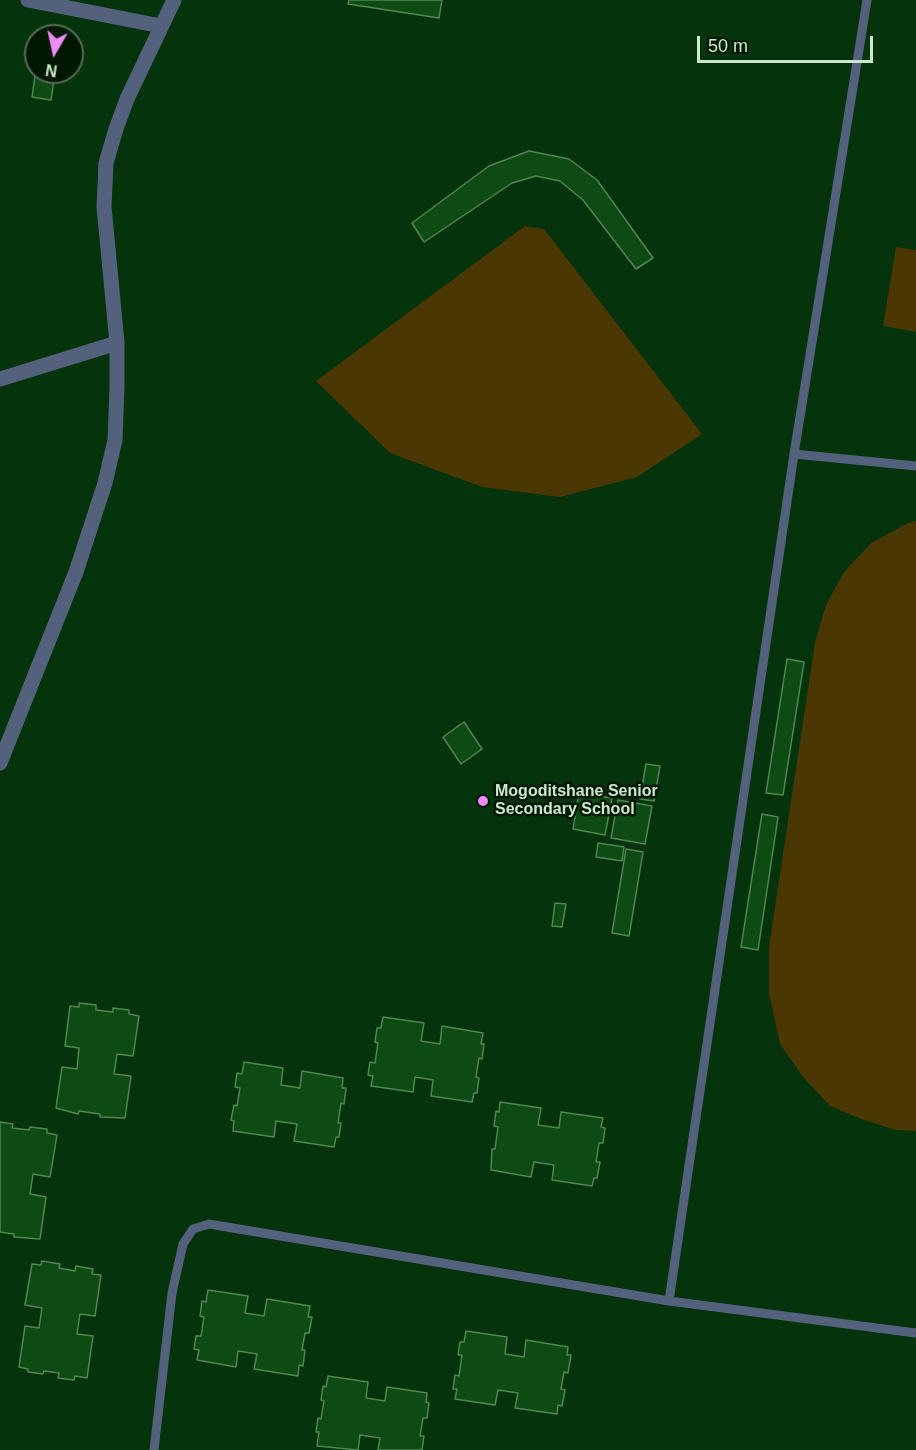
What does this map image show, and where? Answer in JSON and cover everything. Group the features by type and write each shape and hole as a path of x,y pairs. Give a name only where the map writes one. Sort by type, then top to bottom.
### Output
{"street":[{"path":"28,0 161,26"},
{"path":"0,763 76,572 105,483 115,440 117,343 104,207 106,163 127,99 174,0"},
{"path":"0,379 117,343"}],"lane":[{"path":"669,1301 794,454 867,0"},
{"path":"794,454 916,466"},
{"path":"154,1450 172,1293 183,1244 193,1229 209,1224 669,1301 916,1333"}],"shaded area":[{"path":"525,226 544,229 702,434 637,477 560,497 482,487 390,453 316,381"},
{"path":"896,247 916,250 916,332 883,326"},
{"path":"916,521 916,1131 896,1130 830,1106 803,1077 780,1044 769,994 769,947 815,642 826,605 844,572 871,543"}],"building":[{"path":"349,0 442,0 439,18 348,4"},
{"path":"34,84 53,84 51,100 32,97"},
{"path":"529,151 569,159 597,180 653,258 636,269 583,200 560,181 536,176 512,183 424,242 412,223 489,166"},
{"path":"787,659 804,662 783,795 766,793"},
{"path":"464,722 482,749 461,764 443,737"},
{"path":"646,764 660,766 654,801 640,799"},
{"path":"579,793 612,798 605,835 573,829"},
{"path":"618,800 652,806 645,844 611,838"},
{"path":"762,814 778,817 758,950 741,947"},
{"path":"598,843 624,847 622,861 596,857"},
{"path":"626,849 643,852 629,936 612,933"},
{"path":"555,903 566,904 562,927 552,926"},
{"path":"79,1003 96,1005 96,1010 113,1012 113,1008 129,1010 129,1014 139,1016 133,1056 117,1054 114,1074 131,1076 125,1118 100,1117 100,1114 79,1111 78,1114 56,1108 62,1067 77,1069 79,1048 65,1046 70,1006 79,1007"},
{"path":"383,1017 424,1023 421,1041 440,1044 442,1026 483,1033 482,1059 479,1058 476,1077 479,1078 477,1093 474,1093 472,1102 431,1096 433,1080 415,1077 413,1092 371,1086 373,1076 368,1075 370,1062 375,1063 378,1043 375,1042 377,1028 381,1028"},
{"path":"244,1062 283,1068 281,1085 300,1088 302,1071 343,1078 342,1088 346,1088 344,1104 341,1103 338,1123 341,1123 339,1137 336,1137 334,1147 294,1141 297,1124 276,1121 274,1137 233,1131 234,1121 231,1120 234,1105 237,1106 240,1088 235,1087 237,1073 242,1074"},
{"path":"500,1102 541,1108 538,1125 559,1128 561,1112 603,1118 601,1127 605,1128 603,1143 599,1143 596,1162 600,1162 597,1178 594,1178 592,1186 552,1180 554,1165 534,1162 531,1177 491,1170 492,1149 495,1149 498,1127 494,1126"},
{"path":"0,1122 13,1124 12,1128 47,1129 47,1133 57,1135 50,1177 33,1174 30,1194 46,1197 40,1239 14,1237 14,1234 0,1232"},
{"path":"42,1261 60,1264 59,1268 75,1271 76,1266 93,1269 92,1274 101,1275 95,1316 80,1314 77,1334 93,1336 87,1378 75,1376 74,1380 58,1378 59,1373 28,1372 28,1369 19,1367 25,1326 39,1328 42,1308 25,1305 32,1264 41,1265"},
{"path":"208,1290 248,1296 245,1313 264,1316 267,1299 310,1306 308,1317 312,1317 309,1333 305,1333 302,1350 305,1350 303,1366 299,1365 298,1376 254,1369 257,1354 238,1351 236,1367 197,1360 199,1350 194,1349 196,1336 201,1336 204,1317 200,1316 202,1301 206,1302"},
{"path":"466,1331 507,1337 505,1354 524,1357 526,1340 568,1347 567,1355 571,1355 568,1373 564,1372 561,1389 565,1390 562,1406 558,1405 557,1414 515,1408 518,1393 498,1390 495,1405 455,1399 457,1389 453,1389 455,1375 459,1376 462,1355 458,1355 460,1342 464,1342"},
{"path":"328,1376 368,1382 366,1398 385,1401 387,1387 427,1393 426,1402 429,1403 427,1418 423,1418 420,1436 424,1436 422,1450 378,1450 380,1438 360,1435 358,1450 317,1446 318,1418 321,1419 324,1401 321,1400 323,1386 326,1387"}],"place":[{"name":"Mogoditshane Senior Secondary School","path":"483,801"}]}
